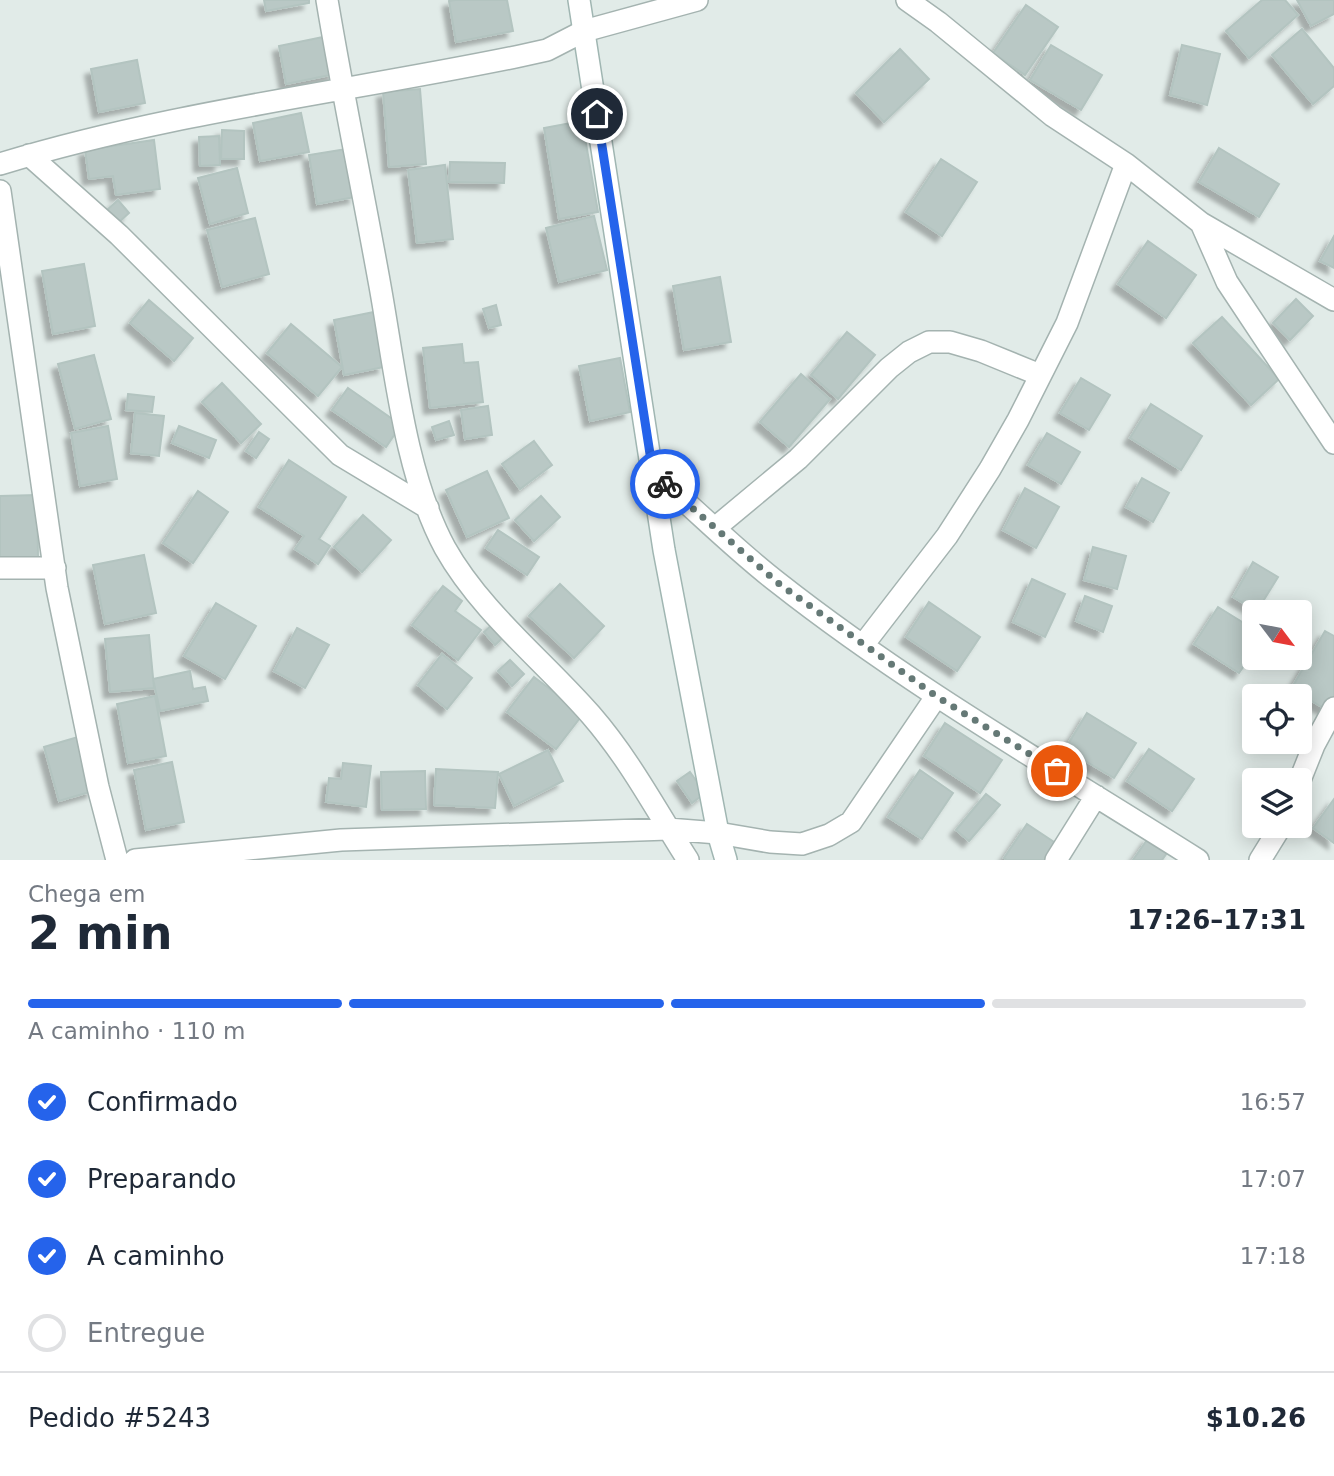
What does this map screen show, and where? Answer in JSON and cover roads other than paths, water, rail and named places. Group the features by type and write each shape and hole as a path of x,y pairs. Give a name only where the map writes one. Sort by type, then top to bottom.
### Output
{"street":[{"path":"327,0 396,382 428,508 444,546 463,577 623,753 688,860"},
{"path":"579,0 664,550 718,833 726,860"},
{"path":"0,164 74,142 290,97 547,50 584,31 697,0"},
{"path":"907,0 1053,116 1126,164 1201,223 1334,300"},
{"path":"29,155 119,235 340,456 428,508"},
{"path":"863,645 954,525 990,469 1067,323 1126,164"},
{"path":"0,191 55,568 75,683 117,860"},
{"path":"1201,223 1227,282 1334,443"},
{"path":"715,528 798,459 889,368 909,352 929,342 950,342 981,351 1040,375"},
{"path":"653,473 778,583 863,645 936,696 1198,860"},
{"path":"0,568 55,568"},
{"path":"135,860 341,840 668,829 802,844 829,835 851,822 936,696"},
{"path":"1305,768 1334,708"},
{"path":"1056,860 1096,796"},
{"path":"1260,860 1274,838"}]}
